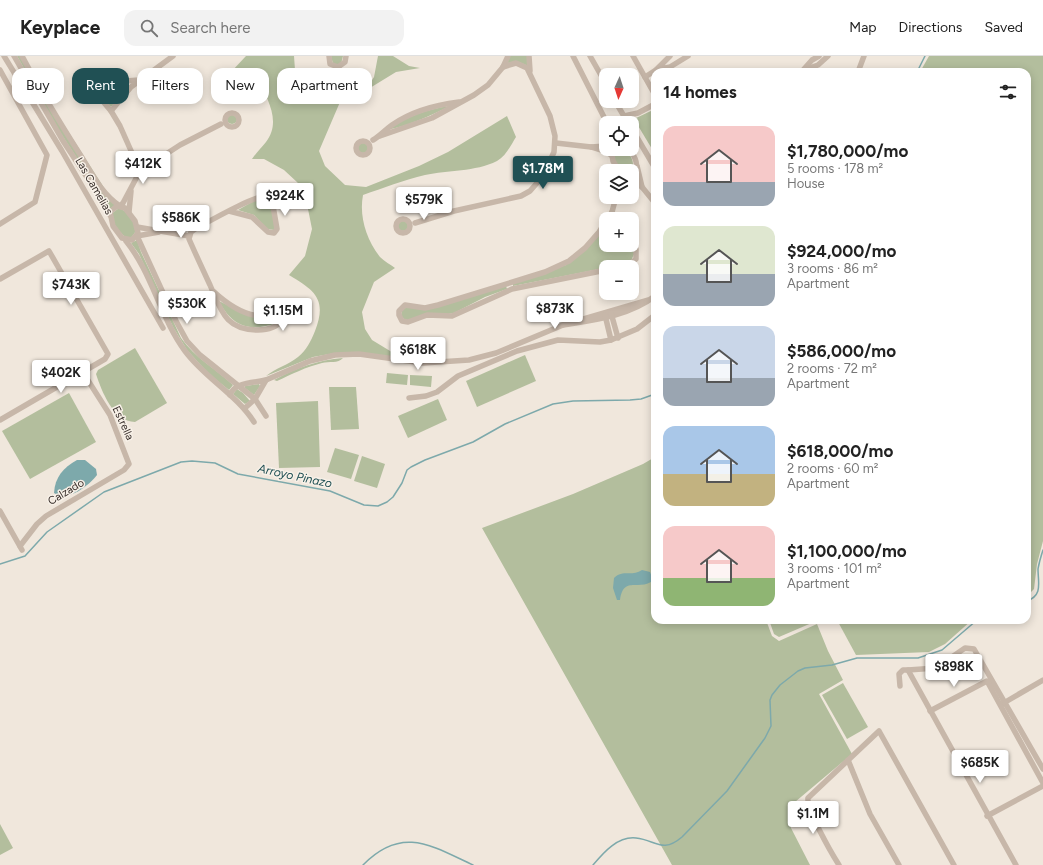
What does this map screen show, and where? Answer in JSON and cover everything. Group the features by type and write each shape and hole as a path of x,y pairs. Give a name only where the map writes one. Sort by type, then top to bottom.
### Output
{"street":[{"name":"Las Camelias","path":"4,56 62,150 163,328"},
{"path":"14,56 35,95 102,200 116,231 126,240 137,256 168,322 184,350 205,374 245,408 254,422"},
{"path":"22,56 52,111 106,195 129,212 137,227 137,236 176,321 187,341 200,354 255,399 266,416"},
{"path":"156,68 173,56"},
{"path":"329,56 330,64 338,68 344,65 346,56"},
{"path":"373,140 368,152 365,154 358,153 356,149 357,145 361,142 373,140 380,136 432,118 488,85 503,67 508,56"},
{"path":"415,223 403,220 396,224 397,229 404,233 415,223 454,211 509,200 525,194 539,181 547,170 556,143 552,122 530,71 528,56"},
{"path":"573,56 603,116"},
{"path":"590,56 599,72"},
{"path":"633,56 651,88"},
{"path":"658,68 670,56"},
{"path":"663,68 670,66 688,56"},
{"path":"805,68 818,56"},
{"path":"807,68 818,64 828,56"},
{"path":"860,68 864,56"},
{"path":"503,67 516,63 523,65 530,71"},
{"path":"0,70 47,155 35,202 0,224"},
{"path":"645,77 651,73"},
{"path":"137,80 113,82 96,81 92,84 94,92 111,111 125,134 140,171"},
{"path":"111,111 125,92 137,82"},
{"path":"380,136 392,125 416,112 439,105 461,102"},
{"path":"620,108 624,116 638,113 651,106"},
{"path":"110,216 112,210 120,206 131,191 140,171 180,145 221,124 228,114 233,113 239,118 237,125 232,126 221,124"},
{"path":"226,118 228,125"},
{"path":"639,141 651,161"},
{"path":"365,142 370,147"},
{"path":"556,143 599,146"},
{"path":"591,147 599,150"},
{"path":"639,174 642,186"},
{"path":"639,184 651,198"},
{"path":"129,212 131,191"},
{"path":"189,236 195,229 230,211 258,197 269,196 273,202 277,229 274,232 268,232 252,217 230,211"},
{"path":"612,212 614,204"},
{"path":"408,221 409,228"},
{"path":"137,227 189,236"},
{"path":"599,230 592,240 569,261 545,272 511,285 430,307 404,305 399,311 399,316 402,321 408,322 427,315 452,316 511,285 599,271"},
{"path":"126,240 132,240 137,236 159,232"},
{"path":"189,236 220,310 234,323 247,328 261,330 273,327 281,321 281,316 277,313 261,316 243,312 226,302 213,291"},
{"path":"0,280 49,251 108,354 105,358 0,420"},
{"path":"230,395 231,390 239,386 266,380 310,361 335,355 359,354 423,363 469,360 496,353 563,325 642,306 651,299"},
{"path":"608,314 618,338"},
{"path":"608,314 611,340"},
{"path":"409,398 432,394 458,376 526,348 563,340 600,342 611,340 637,328 651,318"},
{"name":"Estrella","path":"82,371 110,415 129,464"},
{"path":"245,408 255,399 266,380"},
{"name":"Calzado","path":"0,511 21,548 37,524 46,516 124,470 129,464"},
{"path":"900,686 899,674 903,670 936,668 965,648 974,649 1002,704 1034,761 1043,783"},
{"path":"908,670 987,816 1016,865"},
{"path":"1002,704 1043,680"},
{"path":"930,711 987,681 1002,704"},
{"path":"839,865 818,825 808,801 810,796 879,731 954,865"},
{"path":"1034,761 1043,756"},
{"path":"848,760 870,814 899,865"},
{"path":"1034,761 1043,769"},
{"path":"987,816 1043,786"}],"green space":[{"path":"17,56 20,56 28,68 24,68"},
{"path":"246,56 294,56 295,68 277,68 277,104 339,104 319,151 325,166 345,185 366,187 419,166 448,152 507,116 516,137 506,153 497,161 489,165 471,169 425,175 363,195 362,211 367,235 380,257 395,268 374,282 362,312 365,329 372,340 400,357 335,353 313,357 266,376 301,355 310,342 315,331 320,311 317,297 306,286 289,275 305,256 312,229 307,204 298,183 284,170 264,159 252,159 266,142 271,134 273,126 273,118 269,104 269,68 235,68"},
{"path":"331,56 343,56 341,64 333,64"},
{"path":"378,56 393,56 409,66 420,68 396,72 372,87 372,80"},
{"path":"509,56 527,56 528,66 519,62 506,63"},
{"path":"929,56 1043,56 1043,541 1037,564 1034,589 1031,592 1031,68 922,68"},
{"path":"44,104 51,104 115,205 110,209 58,129"},
{"path":"450,106 411,123 386,130 417,114"},
{"path":"651,111 651,147 639,127 639,117"},
{"path":"230,114 234,114 236,115 236,123 230,124 227,121 227,117"},
{"path":"361,143 365,143 367,144 367,152 361,153 358,150 358,146"},
{"path":"613,156 630,156 633,164 617,164"},
{"path":"259,198 268,198 270,200 275,228 274,230 267,229 254,215 238,210"},
{"path":"119,208 128,214 134,224 136,231 131,238 126,238 116,228 111,214"},
{"path":"401,221 405,221 407,222 407,230 401,231 398,228 398,224"},
{"path":"599,230 599,252 635,252 631,260 599,260 599,269 513,286 513,284 566,265"},
{"path":"137,240 141,252 181,338 193,352 233,385 229,390 209,374 187,350 173,327 139,254 131,243"},
{"path":"506,286 507,289 485,297 454,313 406,321 401,316 402,310 407,307 426,310"},
{"path":"219,301 246,314 279,315 279,319 272,325 258,327 244,326 232,319 227,314"},
{"path":"135,348 167,403 135,422 120,417 115,411 105,397 96,374 98,370"},
{"path":"525,355 536,381 477,407 466,381"},
{"path":"343,358 339,361 325,362 310,367 277,381 274,380 307,365"},
{"path":"387,373 408,375 407,385 386,383"},
{"path":"410,375 432,376 431,387 410,385"},
{"path":"259,384 260,386 254,395 245,388 245,386"},
{"path":"329,387 356,387 359,429 331,430"},
{"path":"237,389 250,401 245,404 233,394"},
{"path":"69,393 96,442 30,479 2,431"},
{"path":"438,399 447,420 408,438 398,416"},
{"path":"318,401 320,467 279,468 276,403"},
{"path":"335,448 359,455 351,479 327,472"},
{"path":"362,456 385,464 377,488 354,481"},
{"path":"651,459 651,624 768,624 772,636 779,641 817,624 828,651 843,680 819,694 852,754 795,802 789,820 791,828 810,865 672,865 482,528 573,494"},
{"path":"770,624 809,624 779,637 774,634"},
{"path":"839,624 968,624 945,644 929,652 856,655"},
{"path":"843,683 868,727 847,739 822,695"},
{"path":"0,824 13,848 0,855"}],"water":[{"path":"77,460 85,460 96,469 97,475 89,484 78,492 66,496 54,493 58,478 68,466"},
{"path":"642,570 650,572 651,582 624,588 620,600 617,600 613,588 614,578 617,575 624,573 638,572"}],"waterway":[{"name":"Arroyo Pinazo","path":"919,68 925,56"},
{"name":"Arroyo Pinazo","path":"0,564 25,556 47,532 104,492 181,462 192,461 215,463 238,474 330,491 364,505 378,506 387,502 393,497 402,483 407,470 411,467 425,460 473,442 505,424 553,404 573,401 630,400 641,399 651,395"},
{"path":"1031,599 1038,592 1038,569 1043,550"},
{"path":"593,865 617,842 629,838 643,839 659,845 669,845 682,837 727,791 765,738 771,726 770,700 772,695 780,685 798,671 805,668 832,665 857,658 918,658 942,650 972,624"},
{"path":"363,865 377,853 391,845 404,842 430,846 473,865"}]}
